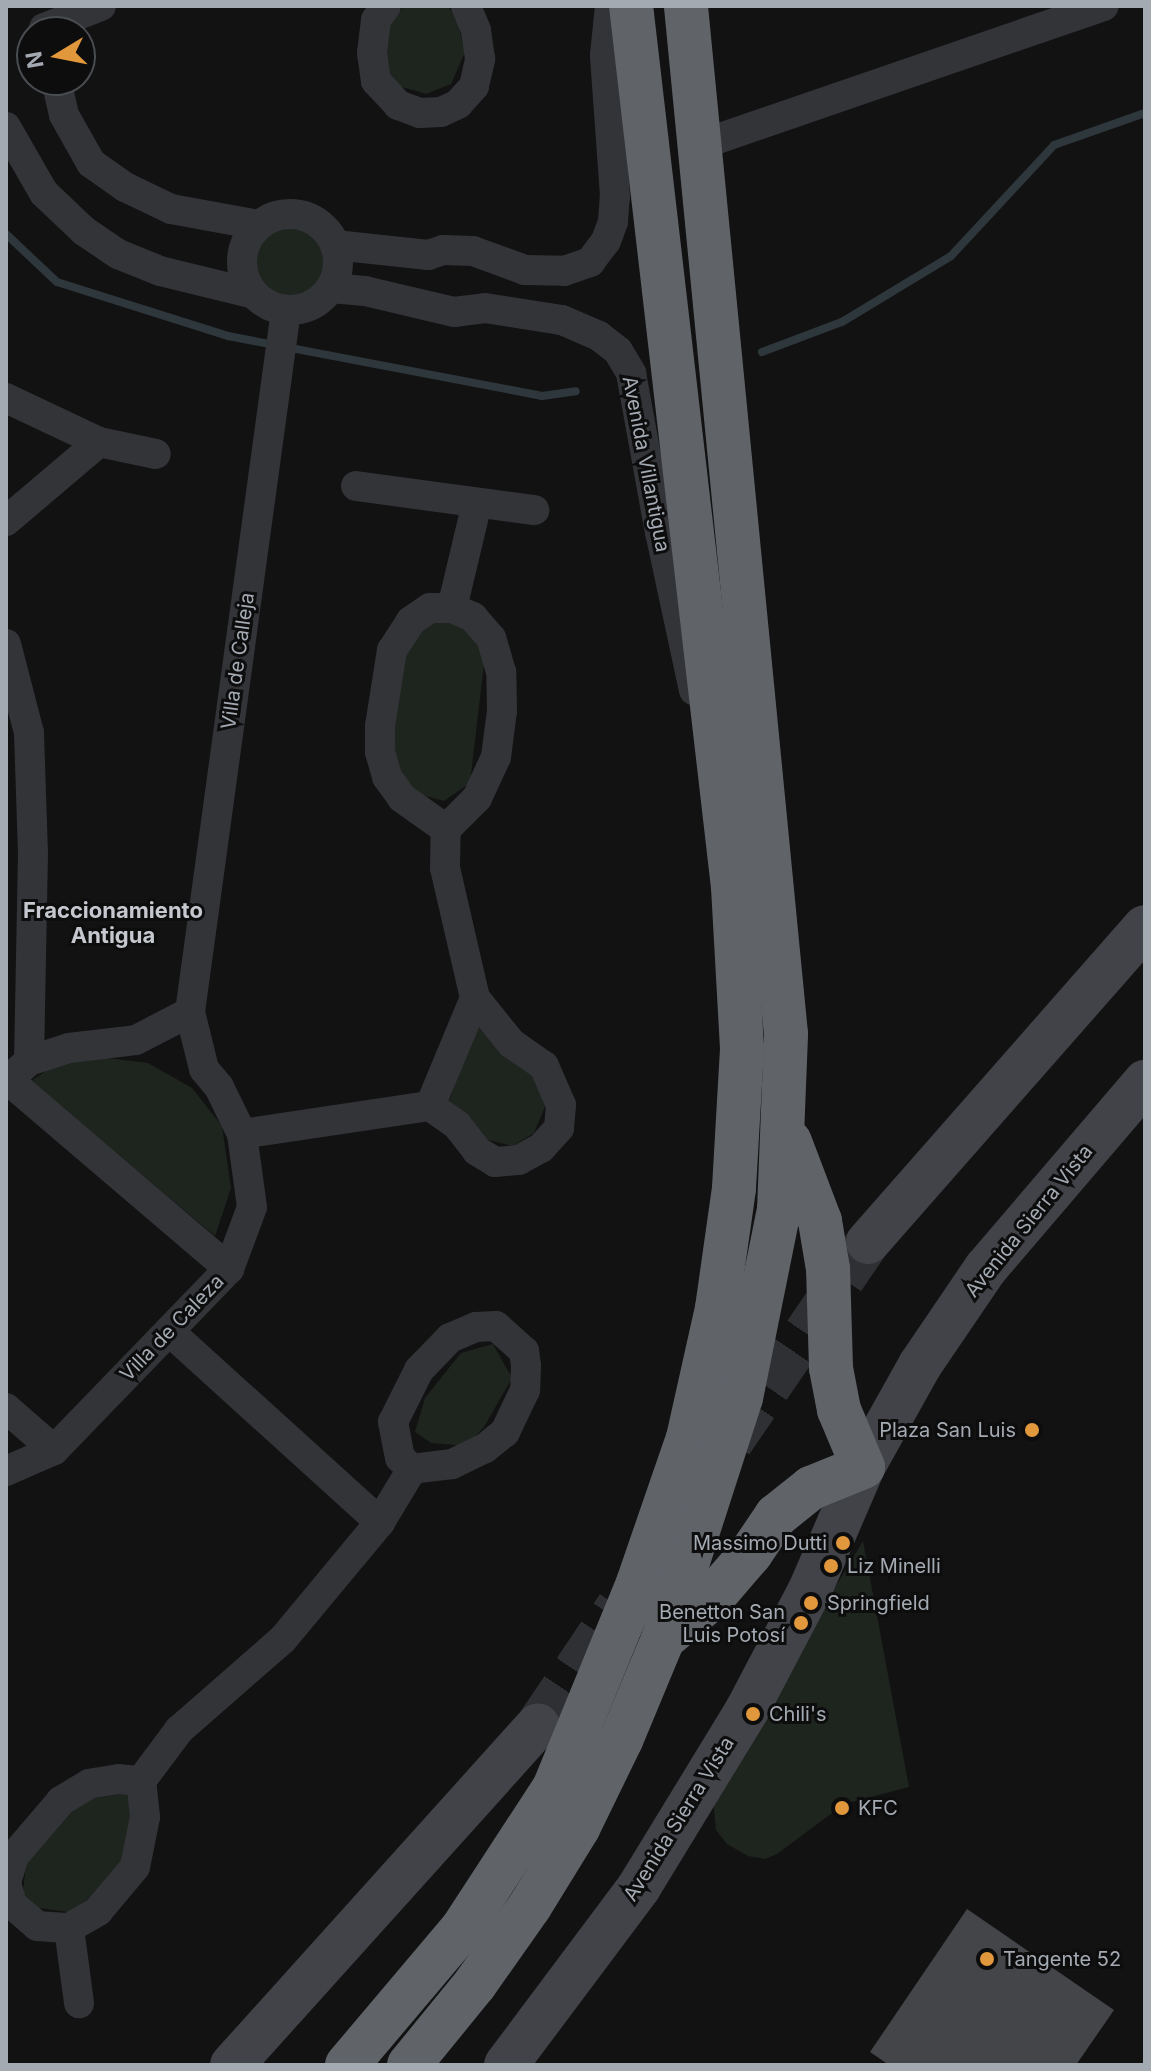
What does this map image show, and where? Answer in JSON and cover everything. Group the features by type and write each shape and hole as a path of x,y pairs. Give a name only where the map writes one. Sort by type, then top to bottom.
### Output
{"highway":[{"path":"347,2065 462,1929 554,1788 638,1583 688,1438 717,1308 734,1188 742,1048 733,887 631,6"},
{"path":"409,2065 475,1984 530,1906 578,1828 621,1740 663,1639 741,1398 779,1210 786,1034 686,6"},
{"path":"663,1639 713,1597 751,1553 776,1516 811,1488 863,1467 839,1410 831,1368 828,1269 820,1221 783,1125"}],"street":[{"path":"64,16 101,6"},
{"path":"386,6 376,20 372,53 376,81 398,105 420,113 441,112 458,104 474,86 480,59 476,30 466,6"},
{"path":"335,245 428,255 459,249 488,255 525,270 564,271 590,262 606,241 613,222 615,196 605,55 610,6"},
{"path":"700,145 1104,6"},
{"path":"60,96 64,115 91,163 125,187 171,209 259,225"},
{"path":"6,127 44,193 84,231 118,254 160,271 254,294 274,307 285,319 311,305 331,288 338,259 335,245 327,232 302,215 287,214 259,225 251,235 243,259 247,283 254,294"},
{"path":"427,305 428,255"},
{"path":"485,308 488,255"},
{"name":"Avenida Villantigua","path":"331,288 454,312 485,308 562,320 599,336 618,351 631,373 683,648 718,777"},
{"name":"Villa de Calleja","path":"190,1012 285,319"},
{"path":"6,398 99,442 156,454"},
{"path":"6,521 99,442"},
{"path":"356,486 534,510"},
{"path":"452,608 477,503"},
{"path":"242,1134 430,1106 457,1125 477,1151 495,1162 519,1160 541,1148 559,1128 561,1105 544,1066 511,1043 475,998 445,868 446,829 477,798 496,757 502,711 501,672 491,638 473,617 452,608 430,608 411,621 392,650 380,726 380,752 387,777 402,798 427,820 446,829"},
{"path":"6,644 29,733 33,853 14,1074"},
{"path":"868,1242 1145,927"},
{"path":"430,1106 475,998"},
{"path":"14,1074 69,1048 136,1040 190,1012"},
{"name":"Villa de Caleza","path":"6,1471 54,1450 229,1269 252,1207 242,1134 219,1087 204,1069 190,1012"},
{"path":"14,1074 229,1269"},
{"name":"Avenida Sierra Vista","path":"506,2065 639,1887 747,1710 810,1590 863,1467 920,1365 986,1268 1145,1082"},
{"path":"496,1326 524,1351 526,1366 522,1398 505,1432 485,1448 452,1464 412,1469 400,1458 393,1422 419,1370 450,1338 476,1327 496,1326"},
{"path":"169,1331 380,1522"},
{"path":"6,1408 54,1450"},
{"path":"141,1781 119,1779 89,1784 61,1801 14,1856 6,1883 12,1904 37,1926 69,1928 98,1911 135,1867 145,1817 141,1781 179,1730 283,1639 380,1522 412,1469"},
{"path":"232,2065 538,1725"},
{"path":"69,1928 79,2003"}],"shaded area":[{"path":"404,6 448,6 458,23 465,52 451,84 426,94 399,86 382,63 387,28"},
{"path":"289,227 314,237 324,262 314,287 289,297 264,287 254,262 264,237"},
{"path":"447,619 471,632 485,655 470,783 444,801 410,792 390,754 401,650 428,622"},
{"path":"478,1024 533,1074 547,1102 534,1133 513,1146 484,1139 449,1101"},
{"path":"99,1057 148,1063 192,1088 222,1126 231,1188 215,1236 31,1081 58,1063"},
{"path":"493,1344 512,1378 484,1427 466,1446 431,1443 415,1432 425,1398 461,1353"},
{"path":"863,1541 909,1787 844,1804 777,1854 765,1859 748,1856 727,1844 716,1830 713,1800 718,1782"},
{"path":"127,1793 134,1823 123,1862 96,1894 68,1912 39,1908 23,1893 26,1864 77,1801"}],"building":[{"name":"Tangente 52","path":"967,1909 1114,2010 1076,2065 889,2065 870,2052"}],"waterway":[{"path":"762,352 842,322 951,256 1054,145 1145,113"},
{"path":"6,234 57,282 228,336 542,396 576,391"}],"tunnel":[{"path":"731,1442 868,1242"},
{"path":"538,1725 618,1607"}],"place":[{"name":"Plaza San Luis","path":"1032,1430"},
{"name":"Massimo Dutti","path":"843,1543"},
{"name":"Liz Minelli","path":"831,1566"},
{"name":"Springfield","path":"811,1603"},
{"name":"Benetton San Luis Potosí","path":"801,1623"},
{"name":"Chili's","path":"753,1714"},
{"name":"KFC","path":"842,1808"},
{"name":"Tangente 52","path":"987,1959"}],"district":[{"name":"Fraccionamiento Antigua","path":"113,922"}]}
